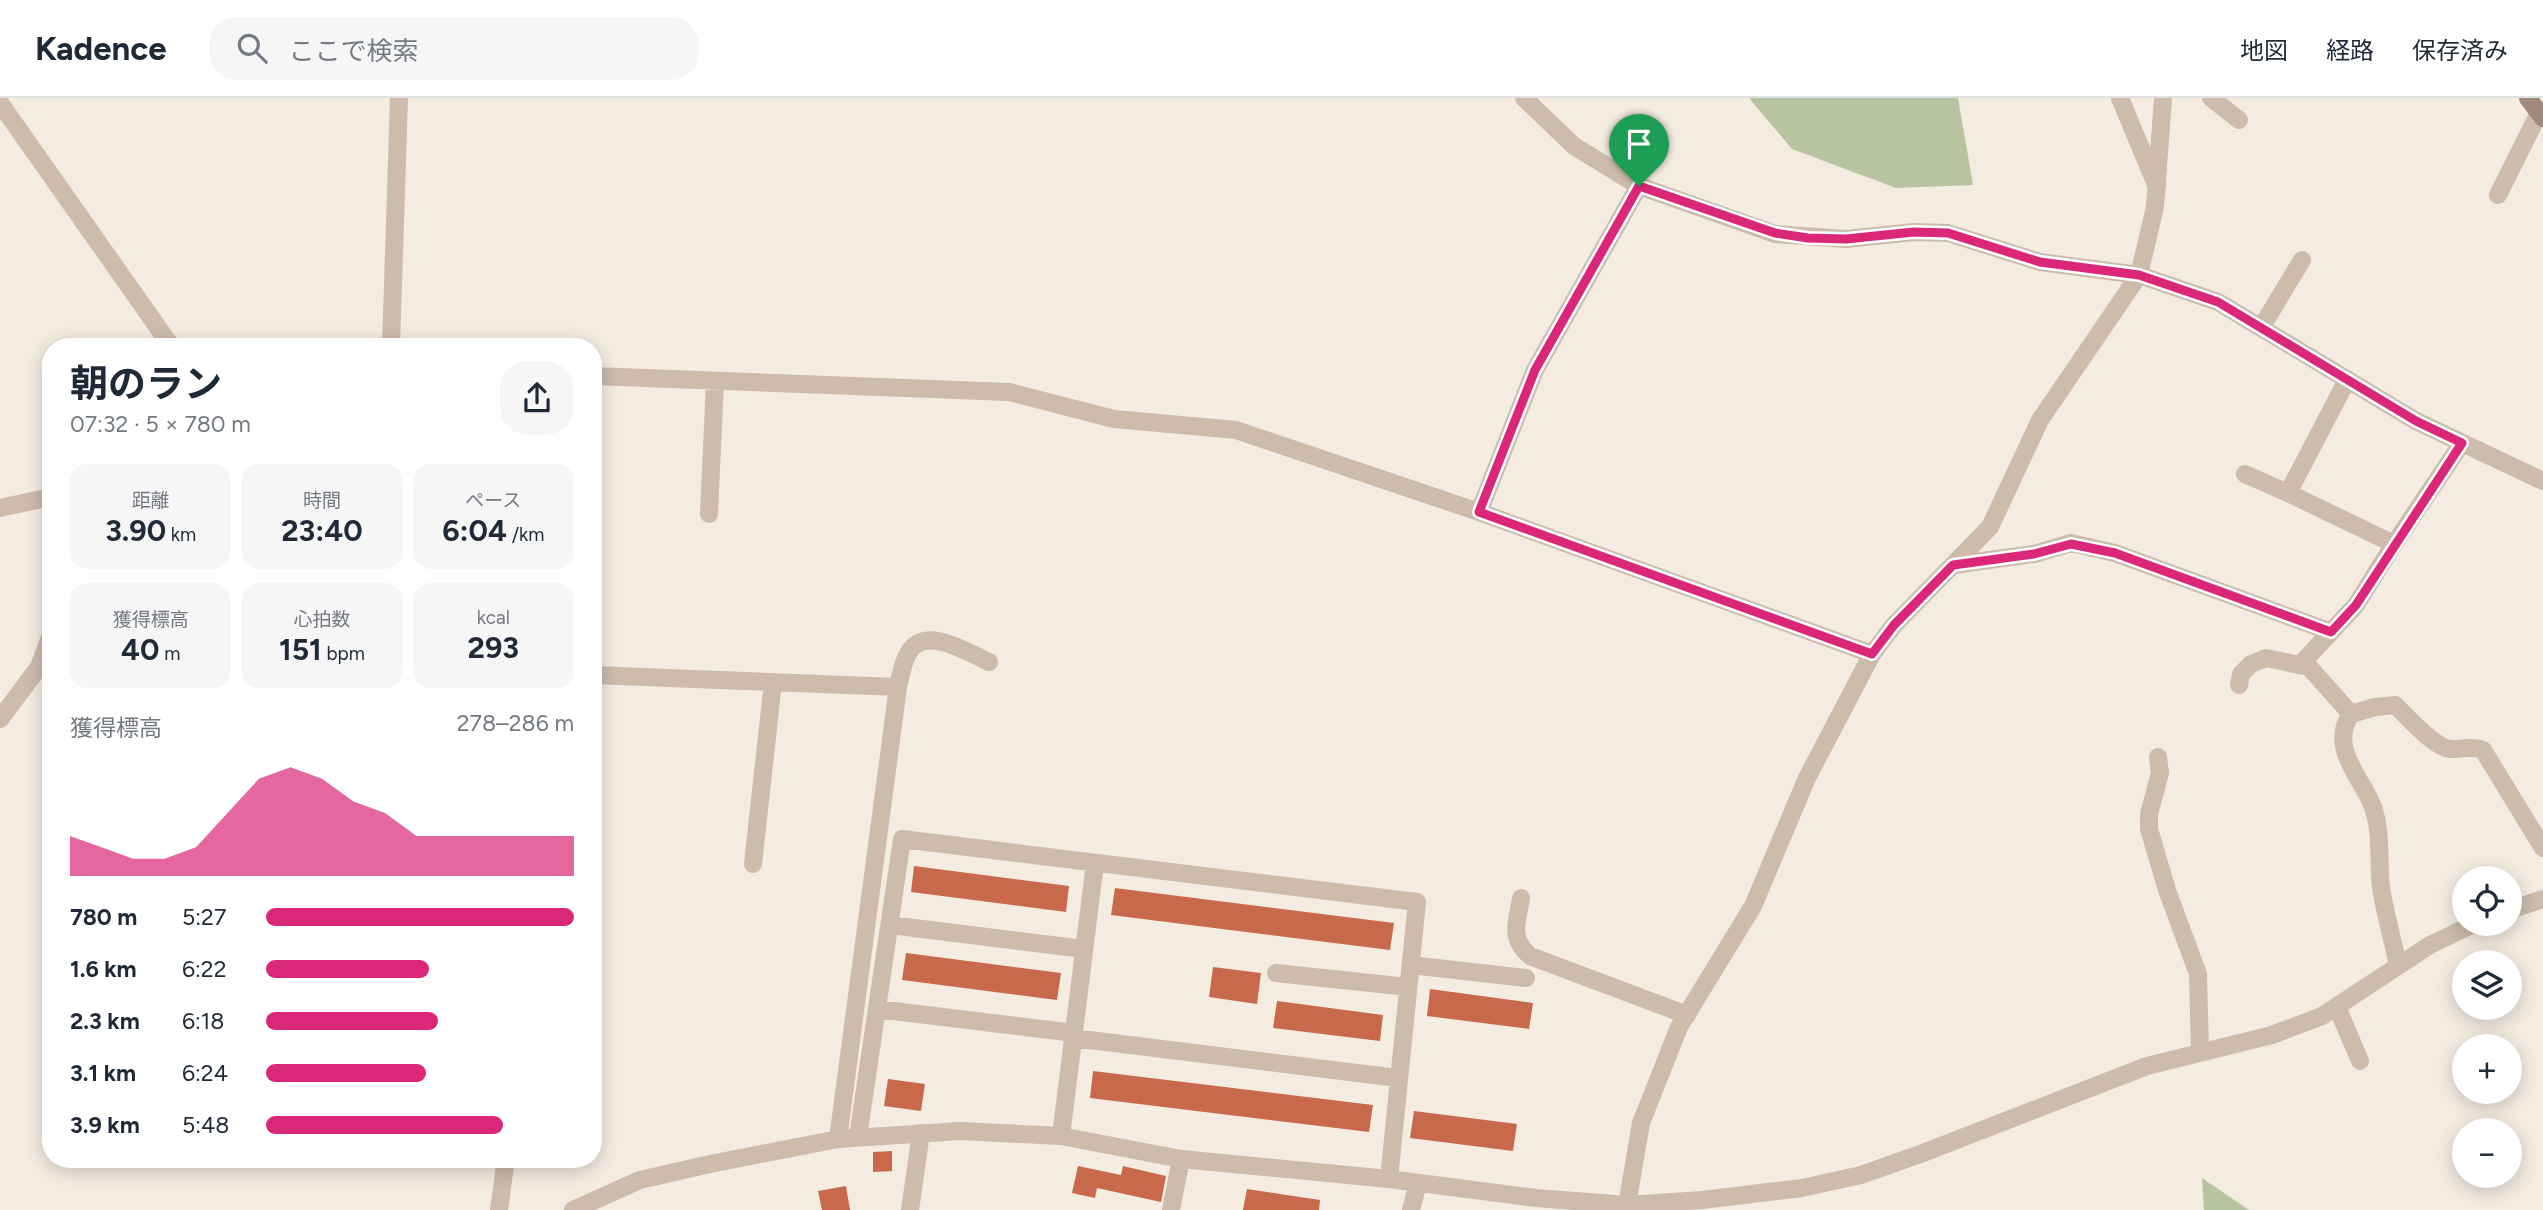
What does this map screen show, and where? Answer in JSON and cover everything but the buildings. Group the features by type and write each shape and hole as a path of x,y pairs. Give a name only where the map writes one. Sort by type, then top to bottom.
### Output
{"main road":[{"path":"2528,98 2541,116"}],"street":[{"path":"391,338 399,98"},
{"path":"1524,98 1574,146 1639,186 1775,233 1808,238 1846,239 1914,232 1948,233 2040,262 2139,275 2218,302 2416,421 2543,481"},
{"path":"2120,98 2157,187"},
{"path":"1627,1205 1641,1123 1679,1027 1753,906 1807,778 1872,654 1894,625 1990,527 2040,420 2139,275 2155,207 2163,98"},
{"path":"2211,98 2239,120"},
{"path":"2,107 114,261 166,338"},
{"path":"2498,194 2541,116"},
{"path":"1479,512 1535,370 1639,186"},
{"path":"2261,328 2302,260"},
{"path":"602,376 1009,392 1114,419 1236,430 1479,512 1872,654"},
{"path":"2288,493 2347,380"},
{"path":"709,514 715,381"},
{"path":"2300,665 2356,605 2462,443"},
{"path":"2245,474 2394,544"},
{"path":"0,508 42,500"},
{"path":"1953,565 2034,554 2071,544 2115,553 2331,632"},
{"path":"838,1139 898,687 911,648 928,640 946,643 989,662"},
{"path":"2239,685 2241,674 2251,664 2266,658 2309,667 2351,715"},
{"path":"0,719 39,667 42,659"},
{"path":"602,675 898,687"},
{"path":"753,864 773,682"},
{"path":"2398,966 2381,887 2378,826 2372,806 2345,759 2345,723 2351,715 2375,707 2395,705 2434,742 2449,749 2472,747 2483,750 2543,848"},
{"path":"2158,757 2160,773 2149,814 2149,829 2167,890 2198,974 2200,1052"},
{"path":"858,1137 902,839 1418,902 1389,1179"},
{"path":"1061,1136 1095,863"},
{"path":"1521,898 1515,933 1518,946 1530,956 1687,1015"},
{"path":"2522,906 2543,899"},
{"path":"890,925 1084,949"},
{"path":"573,1210 640,1180 838,1139 960,1131 1061,1136 1181,1159 1389,1179 1536,1198 1627,1205 1702,1200 1802,1188 1861,1175 2147,1066 2272,1035 2322,1016 2430,946 2452,935"},
{"path":"1411,965 1526,978"},
{"path":"1276,973 1408,987"},
{"path":"2337,1007 2360,1061"},
{"path":"877,1009 1398,1078"},
{"path":"909,1210 920,1133"},
{"path":"1171,1210 1181,1159"},
{"path":"499,1210 505,1168"},
{"path":"1411,1210 1418,1183"}],"green space":[{"path":"1749,98 1958,98 1973,185 1896,188 1792,149"},
{"path":"2202,1178 2249,1210 2204,1210"}],"route":[{"path":"1639,186 1775,233 1808,238 1846,239 1914,232 1948,233 2040,262 2139,275 2218,302 2416,421 2462,443 2356,605 2331,632 2115,553 2071,544 2047,548 2034,554 1953,565 1894,625 1872,654 1479,512 1535,370 1639,186"}]}
